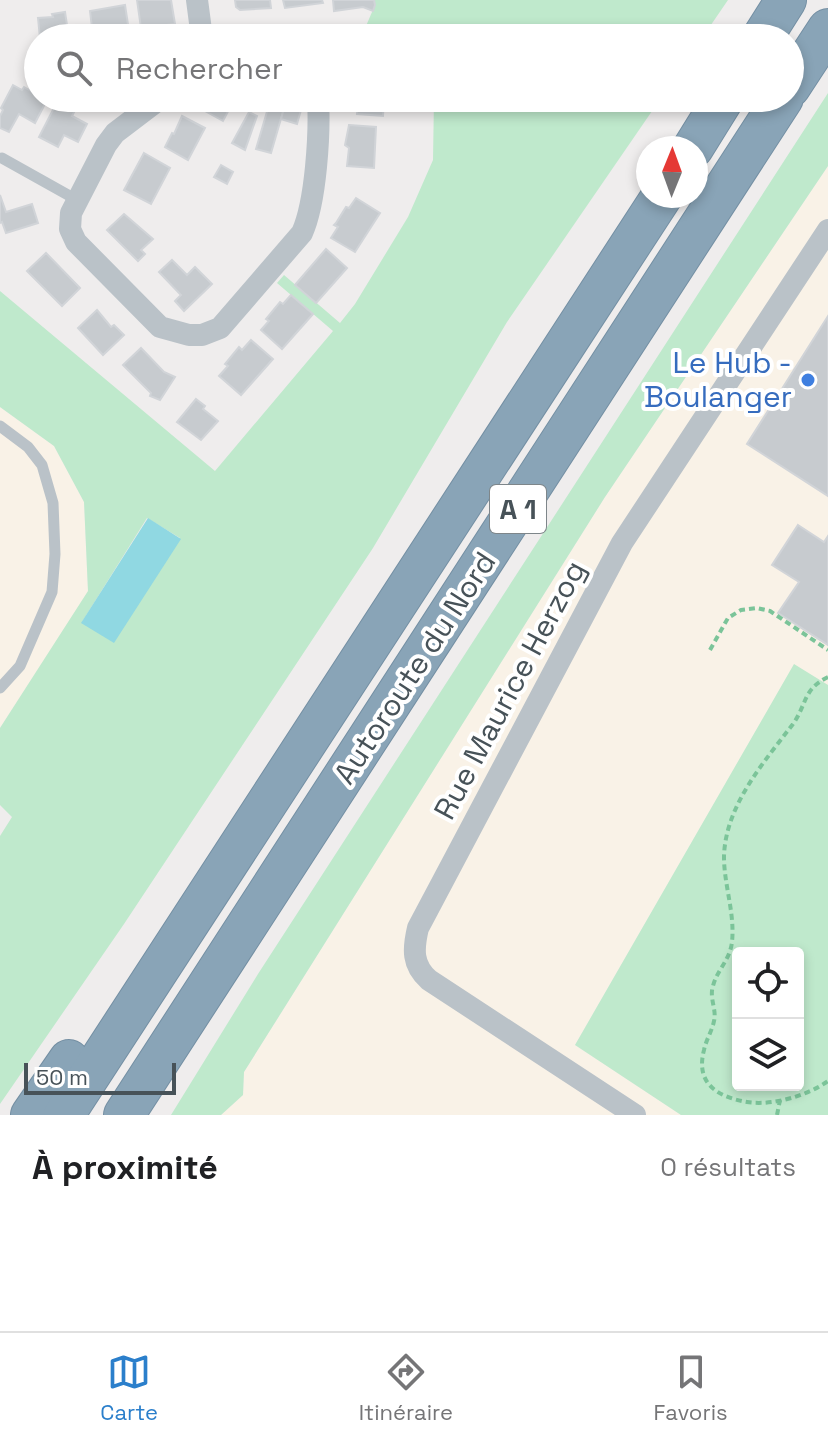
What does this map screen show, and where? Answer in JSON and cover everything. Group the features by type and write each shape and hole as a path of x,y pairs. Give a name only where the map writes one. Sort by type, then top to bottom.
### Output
{"highway":[{"path":"771,24 786,0"},
{"path":"804,66 828,29"},
{"path":"700,136 715,112"},
{"name":"Autoroute du Nord","path":"124,1115 774,112"},
{"name":"Autoroute du Nord","path":"64,1115 654,208"},
{"path":"31,1115 127,976 145,955 196,912"},
{"path":"150,1115 250,953 252,920"}],"street":[{"path":"197,0 200,24"},
{"path":"143,112 110,138 77,200 69,224 76,242 152,321 179,335 211,332 226,323 295,242 307,220 314,192 317,112"},
{"name":"Rue Maurice Herzog","path":"635,1115 429,980 416,964 414,953 418,928 622,543 828,230"}],"lane":[{"path":"2,158 77,200"},
{"path":"0,426 28,447 42,465 53,503 55,554 52,592 20,666 0,688"}],"path":[{"path":"710,650 728,618 741,610 757,608 770,611 828,650"},
{"path":"828,677 810,689 795,721 780,738 731,817 724,857 732,943 727,962 713,983 711,995 716,1018 703,1052 702,1069 710,1086 718,1094 756,1103 794,1097 828,1081"},
{"path":"777,1115 780,1100"}],"shaded area":[{"path":"828,166 828,685 794,665 575,1045 681,1115 221,1115 243,1095 244,1072 605,497"},
{"path":"0,407 54,446 84,502 88,592 0,728"}],"green space":[{"path":"374,0 728,0 712,24 367,24"},
{"path":"828,93 828,166 605,497 244,1072 243,1095 221,1115 171,1115 258,974"},
{"path":"434,112 651,112 507,322 373,548 124,924 0,1104 0,836 12,817 0,805 0,728 88,591 84,502 54,446 0,407 0,291 215,471 333,331 277,283 284,275 340,323 408,217 433,160","holes":["147,518 180,538 82,623"]},
{"path":"794,664 828,685 828,1115 681,1115 575,1045"}],"water":[{"path":"148,518 181,539 114,643 81,623"}],"building":[{"path":"137,0 171,0 175,24 140,24"},
{"path":"235,0 270,0 271,8 240,10"},
{"path":"283,0 322,0 323,3 285,8"},
{"path":"333,0 374,0 375,5 373,11 363,7 334,11"},
{"path":"125,5 128,24 92,24 90,11"},
{"path":"65,12 67,24 39,24 38,18 53,17 52,14"},
{"path":"13,85 22,90 24,87 24,112 41,112 35,123 19,114 9,132 0,128 1,108"},
{"path":"52,112 74,112 72,116 87,124 78,142 64,135 58,147 39,137"},
{"path":"207,112 228,112 223,121"},
{"path":"249,112 257,116 245,150 232,143"},
{"path":"267,112 283,112 271,153 256,149"},
{"path":"283,112 300,112 297,124 281,119"},
{"path":"357,112 383,112 383,116"},
{"path":"182,116 205,128 188,160 165,147"},
{"path":"349,125 376,127 374,168 347,166 349,148 345,145"},
{"path":"144,153 170,168 151,204 124,190"},
{"path":"221,165 233,172 227,184 214,177"},
{"path":"0,195 6,212 32,204 38,223 6,233 0,223"},
{"path":"356,198 380,213 355,252 331,238 338,227 334,225"},
{"path":"124,214 153,239 141,250 145,254 138,261 107,230"},
{"path":"326,249 347,268 316,303 295,285"},
{"path":"46,253 80,288 62,306 27,271"},
{"path":"172,260 187,275 195,267 212,284 184,311 175,301 181,295 159,272"},
{"path":"291,295 313,314 282,349 261,330 280,302 283,304"},
{"path":"97,310 111,327 114,325 124,335 103,355 78,328"},
{"name":"Le Hub - Boulanger","path":"828,316 828,496 747,444"},
{"path":"251,340 273,359 241,395 219,376 239,347 242,350"},
{"path":"141,348 164,372 175,377 160,400 150,396 151,393 123,365"},
{"path":"196,399 218,421 201,440 177,422"},
{"path":"798,525 824,542 828,536 828,645 778,613 799,582 772,565"}],"place":[{"name":"Le Hub - Boulanger","path":"808,380"}]}
